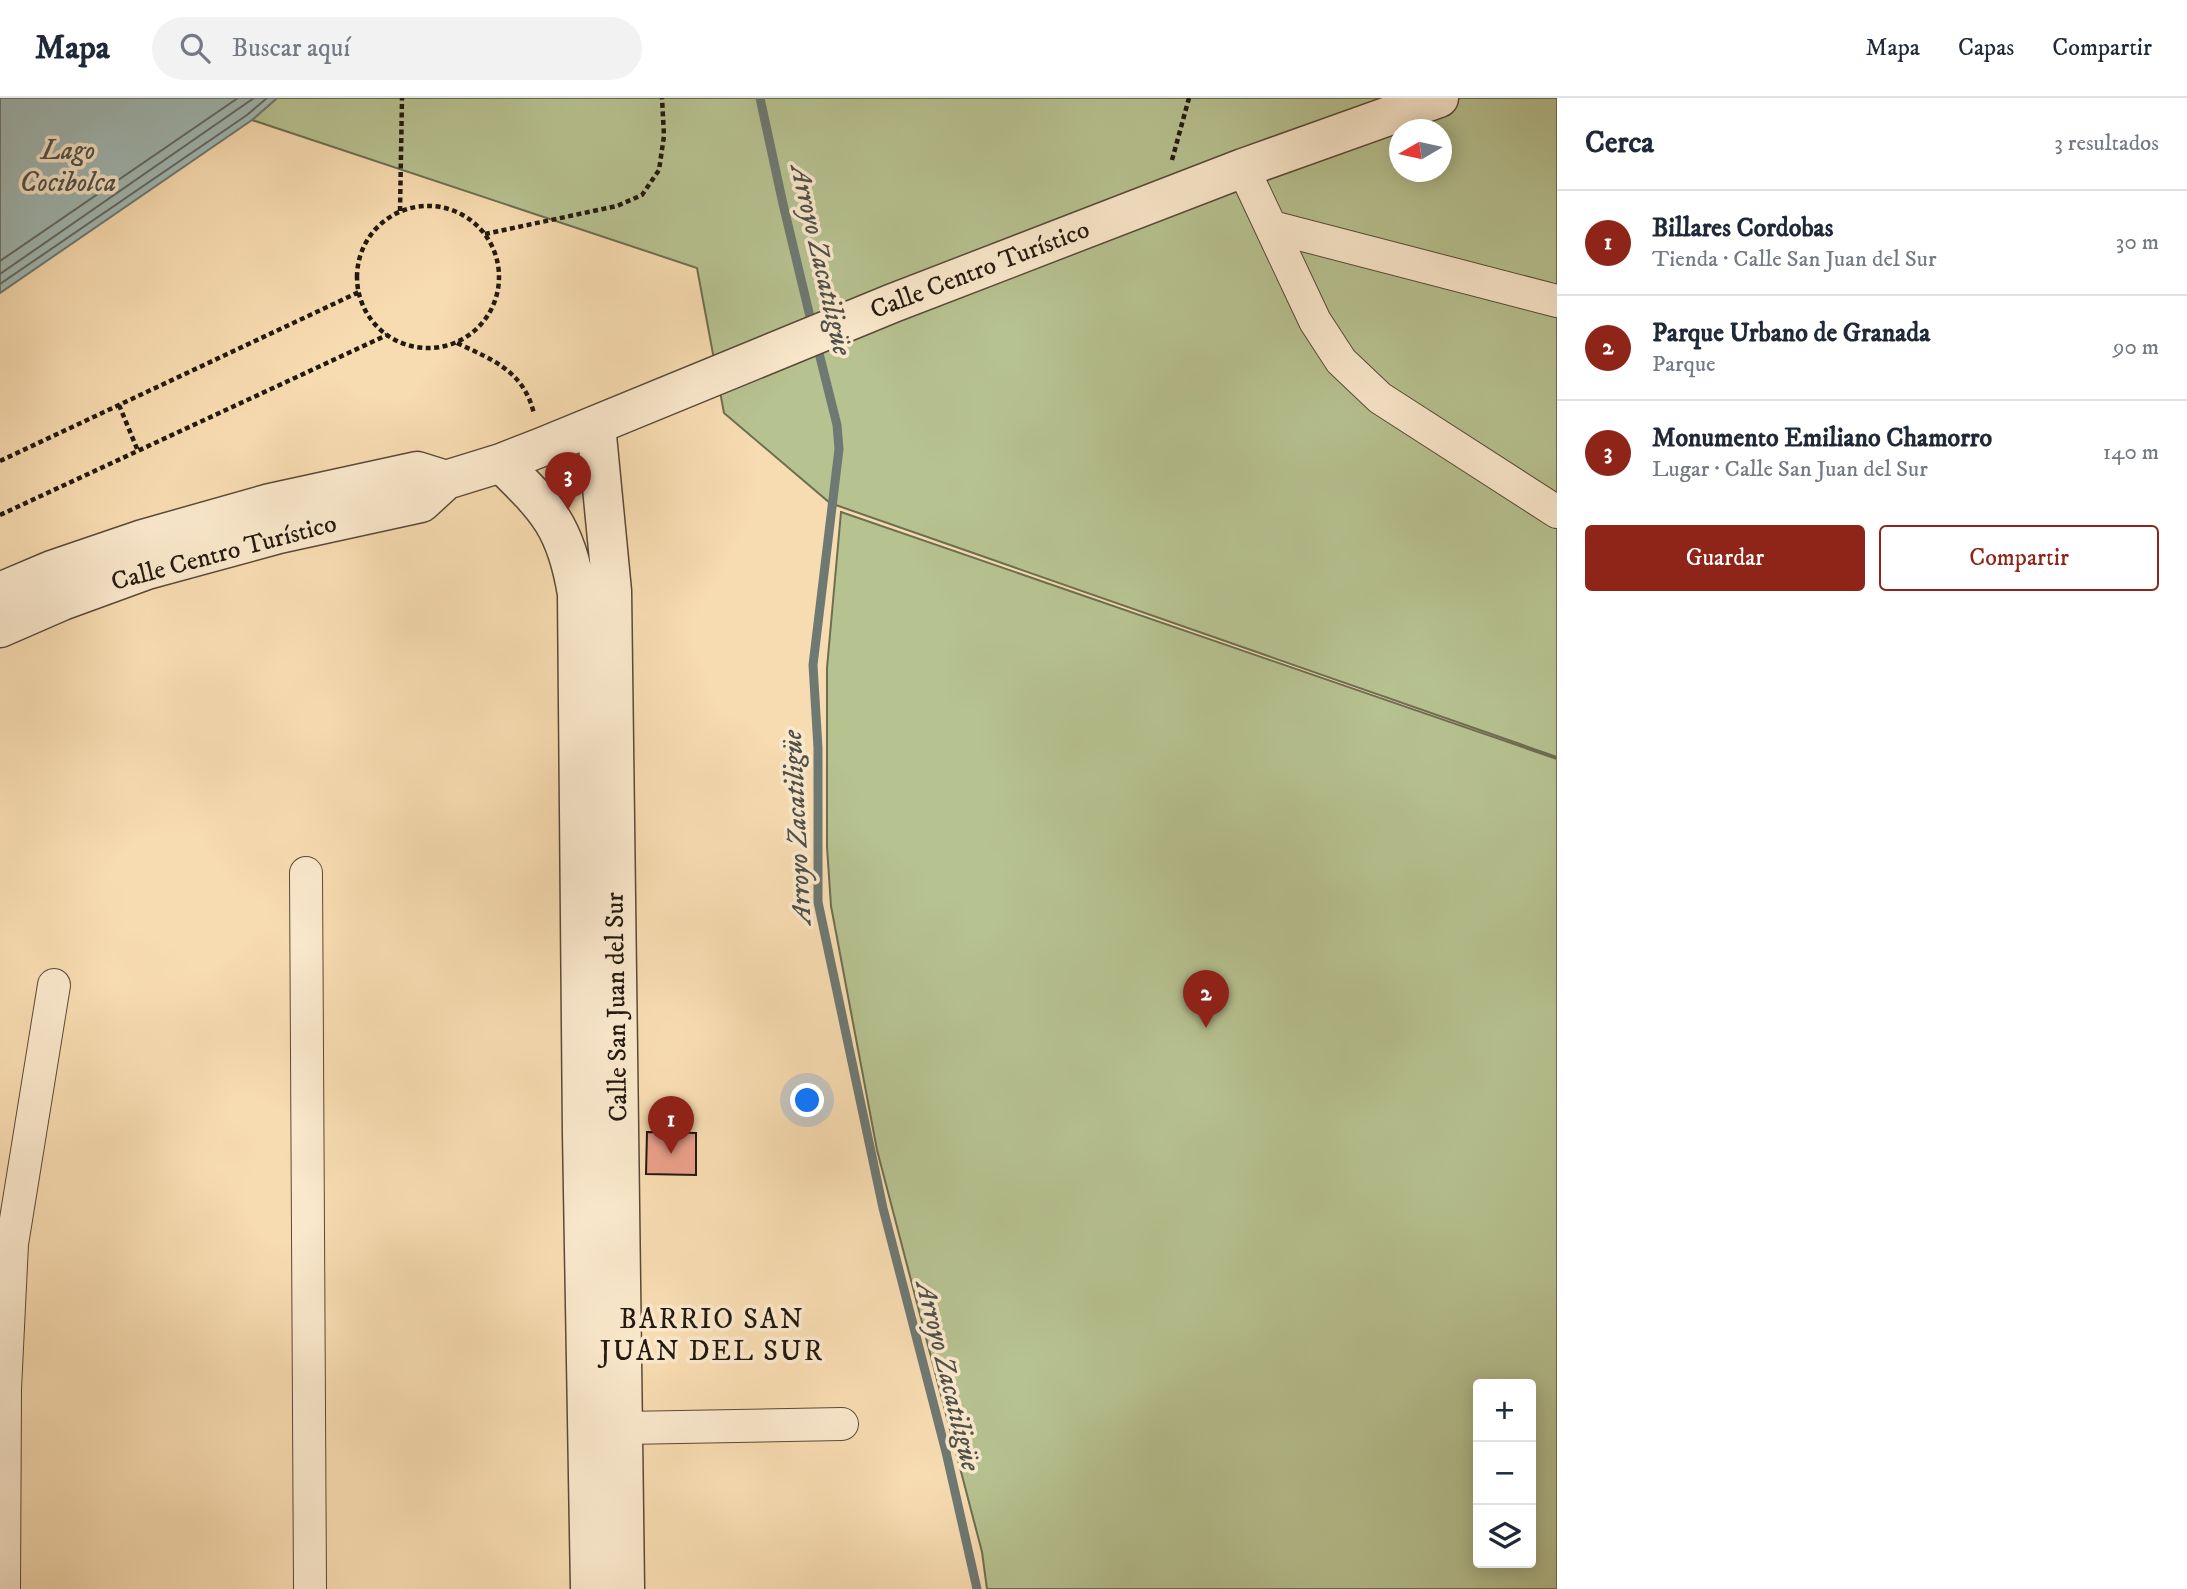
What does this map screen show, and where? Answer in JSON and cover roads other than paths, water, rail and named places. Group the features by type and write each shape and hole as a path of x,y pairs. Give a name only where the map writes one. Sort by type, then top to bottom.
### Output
{"street":[{"name":"Calle Centro Turístico","path":"0,592 147,570 274,519 421,503 446,480 542,447 893,303 1243,168 1439,98"},
{"path":"1243,168 1315,321 1341,361 1380,398 1557,513"},
{"path":"1272,227 1557,301"},
{"name":"Calle San Juan del Sur","path":"590,1589 600,1133 594,593 596,425"},
{"name":"Calle San Juan del Sur","path":"501,463 543,505 560,532 571,559 594,593"},
{"name":"Calle Centro Turístico","path":"0,628 57,585"},
{"path":"306,873 310,1589"},
{"path":"4,1589 5,1389 12,1244 54,985"},
{"name":"Calle San Juan del Sur","path":"600,1133 624,1428 625,1589"},
{"path":"624,1428 842,1424"}],"water":[{"name":"Lago Cocibolca","path":"0,98 277,98 252,120 0,293"}],"waterway":[{"name":"Arroyo Zacatiligüe","path":"760,98 812,325"},
{"name":"Arroyo Zacatiligüe","path":"817,345 837,425 839,449 813,665 818,748 818,902 883,1208 946,1452 977,1589"}],"place":[{"name":"Monumento Emiliano Chamorro","path":"568,510"},
{"name":"Parque Urbano de Granada","path":"1206,1028"},
{"name":"Billares Cordobas","path":"671,1154"}],"district":[{"name":"BARRIO SAN JUAN DEL SUR","path":"712,1335"}]}
